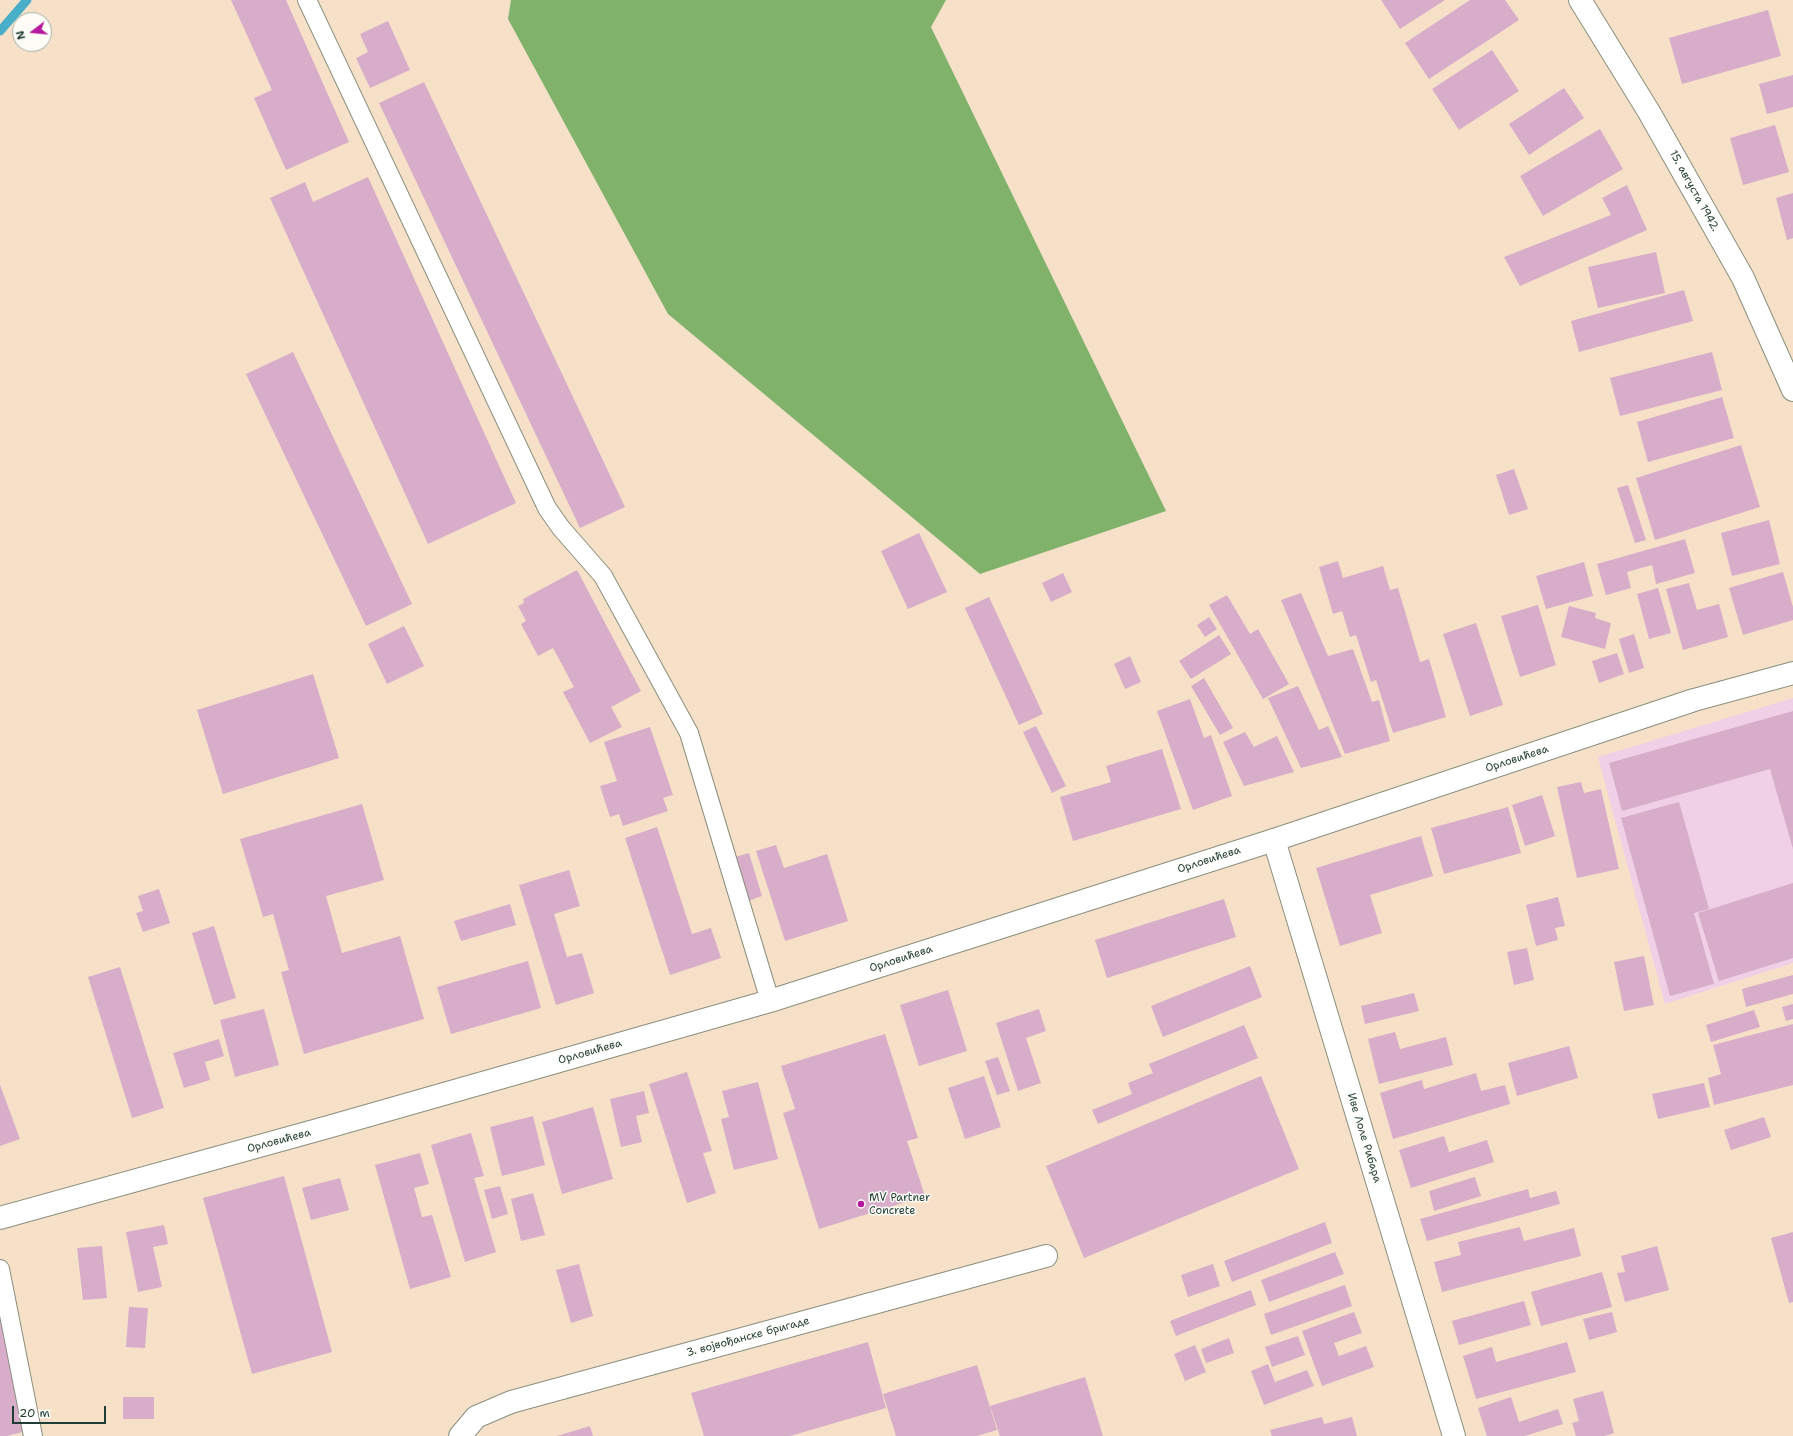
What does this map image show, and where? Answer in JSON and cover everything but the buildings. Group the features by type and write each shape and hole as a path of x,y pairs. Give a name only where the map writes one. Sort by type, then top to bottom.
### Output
{"street":[{"name":"15. августа 1942.","path":"1580,0 1649,112 1743,278 1793,390"},
{"name":"Орловићева","path":"0,1218 328,1128 770,1001 1274,840 1694,700 1793,672"},
{"name":"Иве Лоле Рибара","path":"1274,840 1454,1436"},
{"name":"3. војвођанске бригаде","path":"460,1436 476,1417 511,1402 1046,1256"}],"lane":[{"path":"307,0 547,508 561,528 603,576 689,733 770,1001"},
{"path":"0,1269 33,1436"}],"shaded area":[{"path":"1793,698 1793,963 1665,1004 1598,757"}],"green space":[{"path":"511,0 946,0 931,27 1166,511 980,574 668,314 508,19"}],"waterway":[{"path":"0,31 27,0"}],"place":[{"name":"MV Partner Concrete","path":"861,1204"}]}
